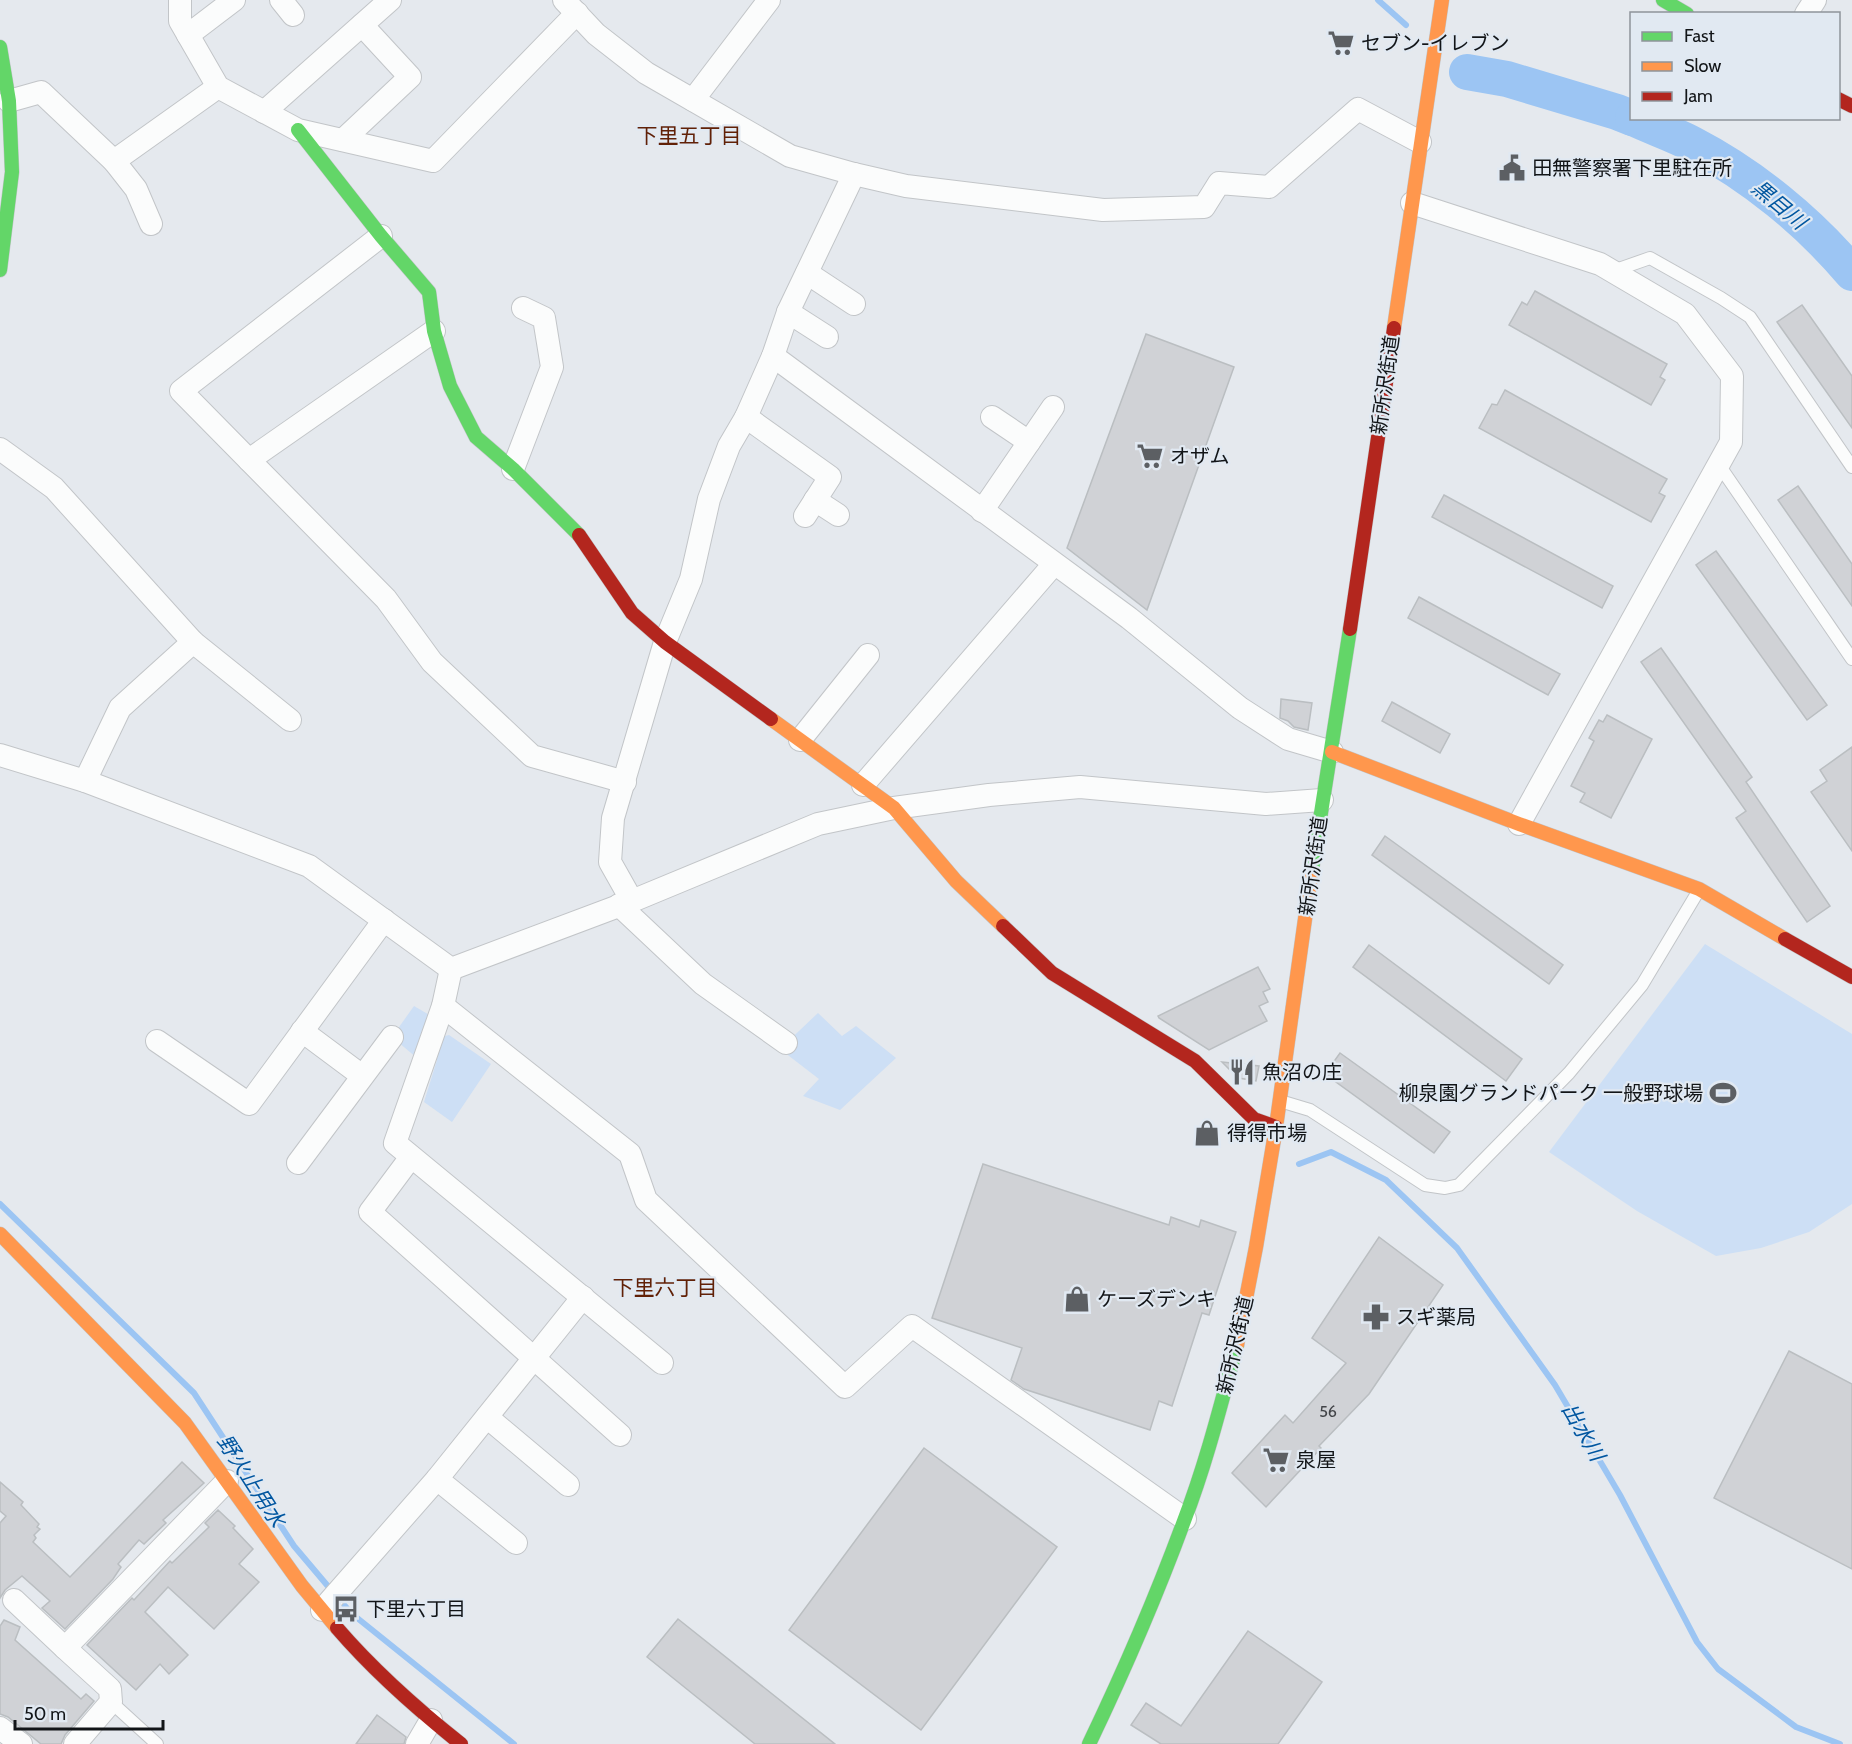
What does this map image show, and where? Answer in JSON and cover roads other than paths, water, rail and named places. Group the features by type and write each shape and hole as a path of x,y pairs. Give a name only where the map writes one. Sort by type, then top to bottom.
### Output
{"street":[{"path":"180,0 180,21 218,87 298,130 433,161 570,7 596,34 646,74 790,156 906,186 1103,210 1204,207 1219,183 1269,187 1358,109 1420,142"},
{"path":"188,35 234,0"},
{"path":"264,112 390,0"},
{"path":"693,100 769,0"},
{"name":"新所沢街道","path":"1089,1744 1126,1666 1185,1519 1221,1405 1240,1332 1280,1101 1322,800 1332,752 1442,0"},
{"path":"1664,0 1684,12"},
{"path":"343,140 410,77 362,25"},
{"path":"0,47 9,101 12,172 0,270"},
{"path":"114,160 218,87"},
{"path":"9,101 41,92 114,160 135,189 152,224"},
{"path":"298,130 381,236 429,292 434,331 450,386 476,437 576,530 632,613 665,642 894,808 956,881 1052,973 1195,1061 1254,1119 1276,1126"},
{"path":"786,1043 703,984 625,903 610,862 613,818 665,642 691,579 709,499 729,446 746,417 773,356 788,312 854,174"},
{"path":"1412,203 1600,264 1613,271 1685,314 1732,376 1731,442 1519,824"},
{"path":"381,236 181,391 386,599 432,662 532,756 625,782"},
{"path":"807,273 854,304"},
{"path":"513,469 552,367 544,318 523,308"},
{"path":"788,312 827,337"},
{"path":"249,460 434,331"},
{"path":"773,356 1129,618 1240,708 1288,739 1332,752 1519,824 1700,889 1838,963 1852,977"},
{"path":"982,511 1053,407"},
{"path":"746,417 830,477 810,508 838,515"},
{"path":"992,417 1029,442"},
{"path":"0,449 54,488 193,642 290,720"},
{"path":"862,785 1054,564"},
{"path":"85,781 120,708 193,642"},
{"path":"800,740 868,655"},
{"path":"0,755 85,781 309,866 451,969"},
{"path":"451,969 625,903 818,824 894,808 989,795 1080,787 1266,804 1322,800"},
{"path":"157,1041 249,1104 384,920"},
{"path":"451,969 443,1006 395,1143 662,1362"},
{"path":"443,1006 630,1154 646,1200 845,1387 912,1326 1185,1519"},
{"path":"302,1031 362,1075"},
{"path":"297,1163 392,1037"},
{"path":"411,1157 370,1212 620,1435"},
{"path":"0,1234 185,1423 302,1586 326,1606 363,1658 461,1744"},
{"path":"326,1606 437,1479 583,1297"},
{"path":"487,1417 568,1485"},
{"path":"437,1479 516,1543"},
{"path":"65,1648 226,1481"},
{"path":"14,1600 110,1689 111,1702 75,1744"},
{"path":"417,1744 431,1720"},
{"path":"0,1728 21,1744"}],"lane":[{"path":"1613,271 1650,258 1750,317 1852,467"},
{"path":"1719,465 1852,659"},
{"path":"1280,1101 1310,1110 1425,1185 1445,1188 1459,1185 1569,1073 1642,985 1700,889"},
{"path":"111,1702 157,1744"}],"waterway":[{"name":"黒目川","path":"1378,0 1406,25"},
{"name":"黒目川","path":"1467,72 1507,79 1630,117"},
{"name":"黒目川","path":"1638,120 1692,144 1758,185 1798,218 1852,273"},
{"name":"出水川","path":"1299,1164 1331,1152 1386,1180 1457,1248 1555,1385 1620,1495 1697,1642 1718,1669 1796,1727 1840,1744"},
{"name":"野火止用水","path":"0,1204 194,1393 294,1546 332,1591"},
{"name":"野火止用水","path":"339,1599 351,1613 514,1744"}],"place":[{"name":"セブン-イレブン","path":"1341,43"},
{"name":"田無警察署下里駐在所","path":"1512,168"},
{"name":"オザム","path":"1150,456"},
{"name":"魚沼の庄","path":"1242,1072"},
{"name":"柳泉園グランドパーク 一般野球場","path":"1723,1093"},
{"name":"得得市場","path":"1207,1133"},
{"name":"ケーズデンキ","path":"1077,1299"},
{"name":"スギ薬局","path":"1376,1317"},
{"name":"泉屋","path":"1276,1460"},
{"name":"下里六丁目","path":"346,1609"}],"district":[{"name":"下里五丁目","path":"689,136"},
{"name":"下里六丁目","path":"665,1288"}]}
